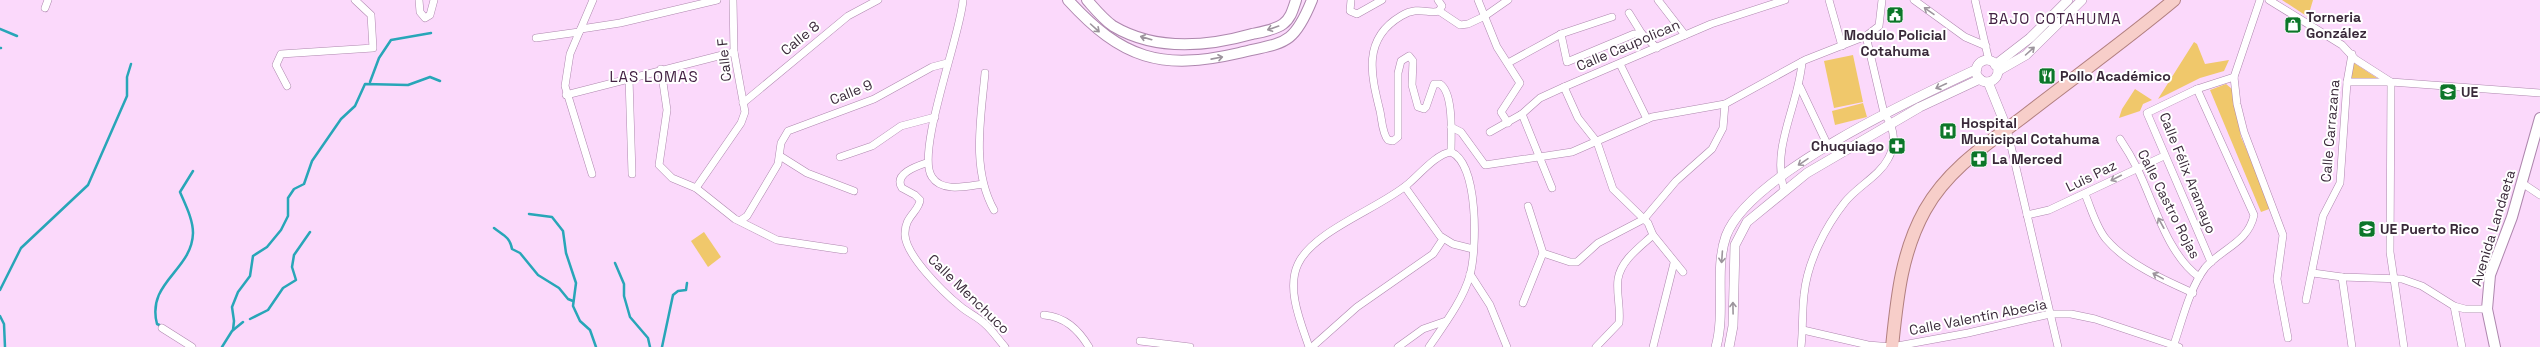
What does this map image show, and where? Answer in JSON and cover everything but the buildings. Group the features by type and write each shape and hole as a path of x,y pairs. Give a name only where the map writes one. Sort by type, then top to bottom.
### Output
{"main road":[{"path":"1068,0 1097,30 1114,42 1148,56 1179,62 1221,57 1275,46 1286,41 1299,26 1312,0"},
{"path":"1087,0 1104,19 1130,33 1165,42 1203,45 1225,42 1279,26 1289,18 1296,0"},
{"path":"1892,347 1901,269 1911,240 1926,209 1952,174 1977,150 2007,129 2168,1"},
{"name":"Avenida Landaeta","path":"2495,347 2487,309 2490,275 2537,139 2540,118"}],"street":[{"path":"46,8 48,0"},
{"path":"287,86 276,65 281,54 373,48 371,15 355,0"},
{"path":"419,0 420,12 425,18 430,15 434,0"},
{"path":"592,174 580,129 566,95 565,77 567,65 593,0"},
{"path":"536,38 620,23 716,0"},
{"name":"Calle F","path":"696,188 745,117 734,52 733,0"},
{"name":"Calle 8","path":"743,103 848,16 878,0"},
{"path":"963,0 947,63 926,163 931,177 939,184 949,187 983,184"},
{"path":"1351,0 1350,11 1357,14 1382,0"},
{"path":"1438,0 1442,6 1439,11"},
{"path":"1478,0 1497,47 1520,83 1501,112 1508,123"},
{"path":"1429,347 1446,321 1470,274 1473,249 1473,199 1462,164 1451,152 1449,101 1444,86 1436,83 1432,87 1426,107 1424,109 1418,107 1412,85 1413,61 1407,56 1401,61 1398,73 1398,137 1396,140 1388,140 1373,83 1371,59 1373,48 1389,27 1401,16 1416,10 1439,11 1460,25 1468,24 1485,16 1508,0"},
{"path":"1658,0 1685,35"},
{"name":"Calle Caupolican","path":"1490,132 1522,114 1540,98 1564,86 1620,64 1711,24 1785,0"},
{"path":"1829,0 1842,46"},
{"path":"1451,127 1461,132 1485,165 1541,158 1572,152 1647,120 1725,104 1802,62 1866,36 1880,26 1882,0"},
{"path":"1914,0 1966,37 1986,46"},
{"path":"1975,0 1986,46 1994,66"},
{"path":"1988,83 1994,66 2030,38 2068,0"},
{"path":"1716,347 1722,315 1722,257 1726,236 1741,214 1780,177 1828,146 1884,113 1977,69 1983,62 1994,66 2026,55 2082,0"},
{"path":"2260,0 2234,77 2237,104 2244,132 2283,236 2277,279 2288,338"},
{"path":"2269,0 2342,45 2352,54 2355,59 2391,82"},
{"path":"1630,13 1642,34 1657,48"},
{"path":"1508,63 1561,34 1612,17"},
{"path":"1561,34 1567,62 1634,34 1642,34"},
{"path":"1801,347 1804,296 1814,257 1837,213 1889,158 1893,144 1891,123 1884,113 1866,36"},
{"path":"566,95 661,69 734,52"},
{"name":"Calle Carrazana","path":"2306,300 2324,216 2340,183 2347,82 2352,54"},
{"path":"1784,189 1780,177 1779,158 1800,87 1802,62"},
{"name":"Calle 9","path":"741,220 747,216 778,164 783,136 788,131 874,99 932,67 947,63"},
{"path":"1620,64 1647,120"},
{"path":"661,69 666,110 660,164 672,178 696,188 735,218 777,240 844,250"},
{"path":"1977,69 1988,83 2007,129 2058,347"},
{"path":"985,73 979,160 986,196 994,210"},
{"name":"Calle Félix Aramayo","path":"2211,262 2164,156 2147,113 2197,89 2234,77"},
{"path":"629,78 632,174"},
{"path":"2347,82 2391,82 2540,93"},
{"path":"2391,82 2390,252 2404,347"},
{"path":"1729,347 1733,326 1732,260 1737,238 1747,222 1784,189 1807,173 1920,106 1988,83"},
{"path":"1564,86 1578,118 1597,142 1613,189 1644,219 1653,235 1674,263 1683,272"},
{"path":"1800,87 1828,146"},
{"path":"2175,346 2199,277 2211,262 2245,237 2254,215 2197,89"},
{"path":"1543,253 1570,262 1577,262 1598,243 1644,219 1676,182 1712,149 1723,128 1725,104"},
{"path":"1522,114 1552,188"},
{"path":"840,158 872,146 902,126 935,117"},
{"name":"Calle Castro Rojas","path":"2120,139 2137,167 2157,214 2179,255 2190,271 2199,277"},
{"path":"1308,347 1298,311 1295,291 1298,265 1305,253 1320,240 1405,187 1442,155 1451,152"},
{"path":"780,156 807,173 854,191"},
{"name":"Luis Paz","path":"2027,215 2049,210 2085,194 2137,167 2164,156"},
{"name":"Calle Menchuco","path":"926,163 911,168 903,175 900,182 902,188 915,195 920,200 905,227 905,238 910,250 920,266 960,306 985,324 1005,347"},
{"path":"2522,183 2540,195"},
{"path":"1405,187 1443,239 1473,249"},
{"path":"2085,194 2105,238 2115,248 2147,270 2193,294"},
{"path":"1523,303 1543,253 1528,206"},
{"path":"1596,347 1619,323 1618,279 1622,269 1628,259 1653,235"},
{"path":"1312,347 1357,307 1433,254 1443,239"},
{"path":"1653,347 1674,263"},
{"path":"2313,273 2342,277 2393,277 2422,286 2454,306 2487,309"},
{"path":"1470,274 1490,305 1507,347"},
{"path":"2342,277 2352,347"},
{"path":"2454,306 2462,347"},
{"name":"Calle Valentín Abecia","path":"1803,330 1868,345 1892,347 1968,333 2050,314 2071,314 2095,319 2175,346"},
{"path":"1044,315 1055,316 1066,321 1089,347"},
{"path":"1398,347 1423,329 1446,321"},
{"path":"162,328 192,347"},
{"path":"1140,341 1190,347"}],"shaded area":[{"path":"2282,0 2313,0 2308,17"},
{"path":"2194,42 2197,44 2205,64 2229,60 2224,71 2200,78 2158,99"},
{"path":"1853,55 1863,102 1834,108 1824,61"},
{"path":"2354,63 2377,78 2377,80 2350,78"},
{"path":"2226,84 2232,89 2241,137 2272,208 2261,212 2210,90"},
{"path":"2135,89 2152,100 2143,104 2140,111 2119,118 2122,109"},
{"path":"1863,103 1867,117 1835,125 1832,111"},
{"path":"704,232 721,257 708,267 691,241"}],"waterway":[{"path":"0,29 17,36"},
{"path":"370,82 379,58 391,40 431,33"},
{"path":"0,290 21,248 88,185 127,96 127,77 131,64"},
{"path":"233,330 234,321 232,307 238,292 250,276 253,256 267,247 281,230 288,216 288,198 294,189 304,184 312,161 341,119 355,106 365,84 408,85 430,77 440,81"},
{"path":"162,326 157,324 155,310 158,297 163,287 185,257 191,246 193,233 192,222 180,192 193,171"},
{"path":"529,214 552,217 563,231 566,253 576,283 573,306 580,321 590,330 596,347"},
{"path":"494,228 508,239 512,249 520,253 538,275 559,288 568,299 573,301"},
{"path":"250,319 268,310 283,288 296,280 292,267 294,255 310,232"},
{"path":"615,263 624,284 624,296 630,317 648,338 650,347"},
{"path":"662,347 673,295 678,291 686,290 687,283"},
{"path":"0,316 4,324 5,347"},
{"path":"222,347 232,331 243,322"}],"place":[{"name":"Modulo Policial Cotahuma","path":"1895,15"},
{"name":"Torneria González","path":"2293,25"},
{"name":"Pollo Académico","path":"2047,76"},
{"name":"UE","path":"2448,92"},
{"name":"Hospital Municipal Cotahuma","path":"1948,131"},
{"name":"Chuquiago","path":"1897,146"},
{"name":"La Merced","path":"1979,159"},
{"name":"UE Puerto Rico","path":"2367,229"}],"district":[{"name":"BAJO COTAHUMA","path":"2055,19"},
{"name":"LAS LOMAS","path":"654,77"}]}
